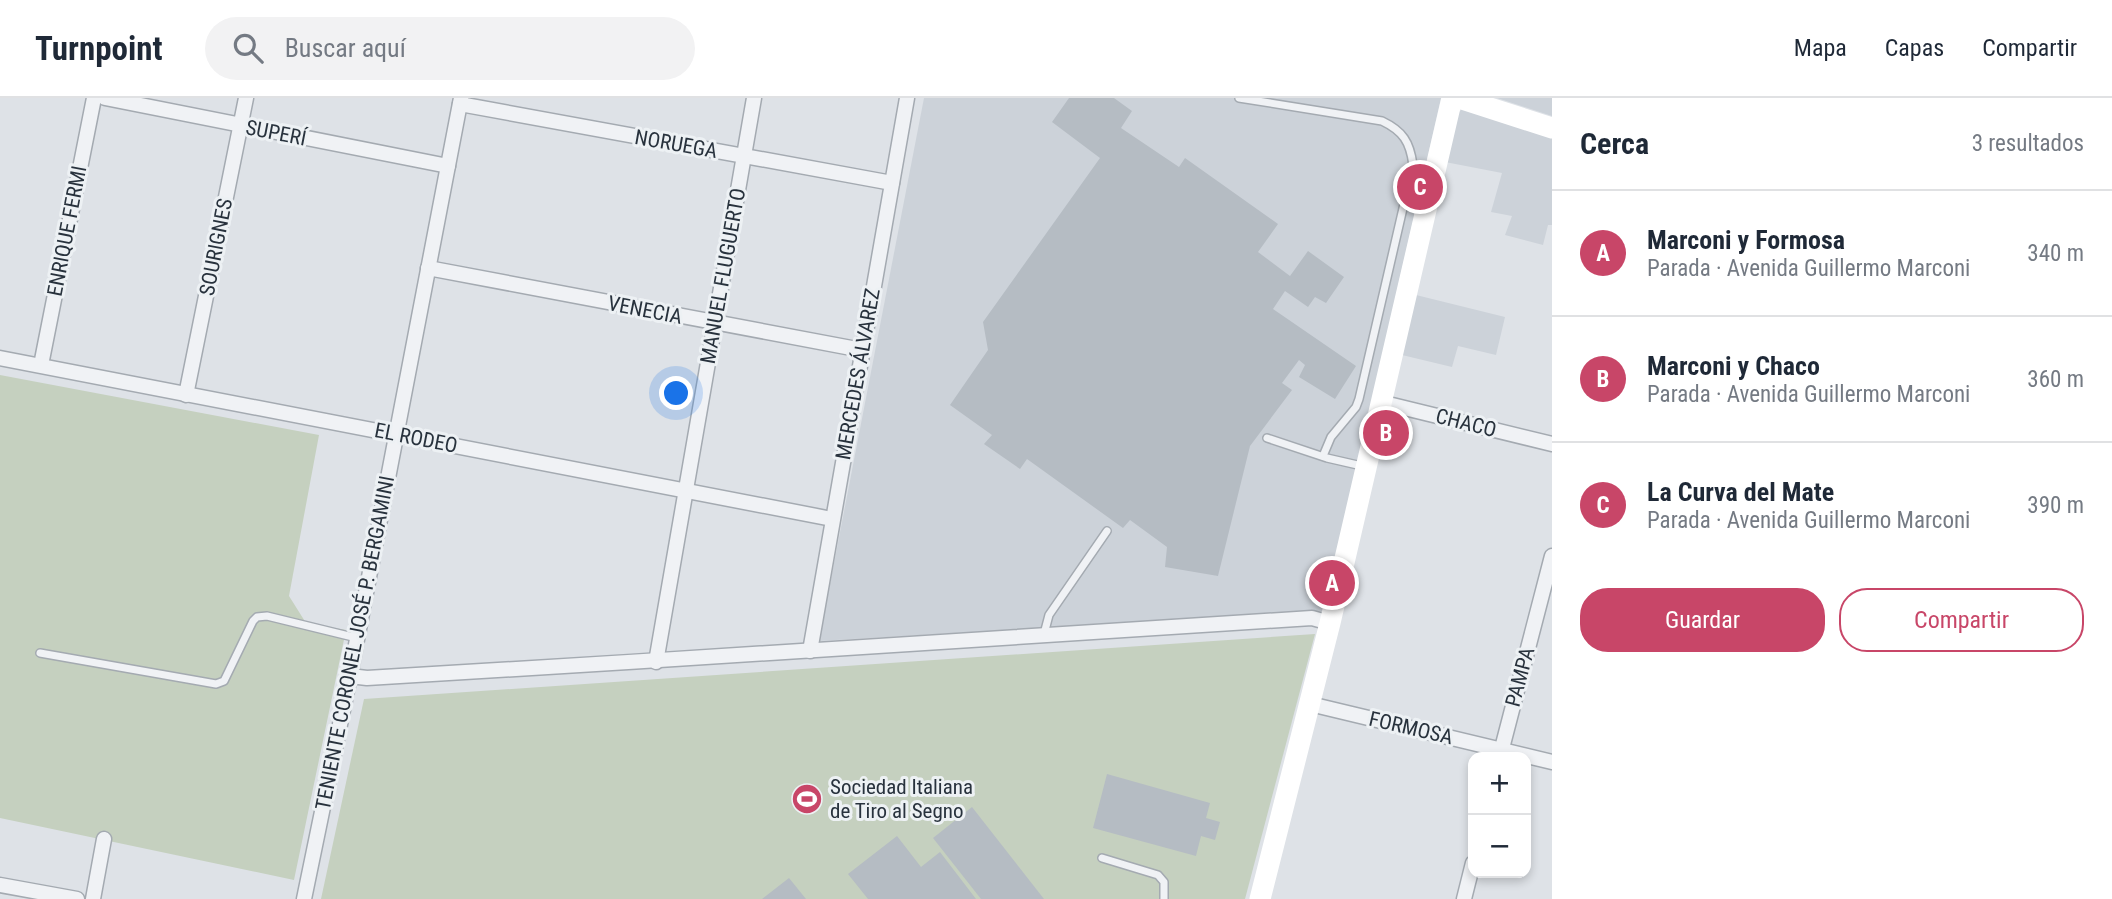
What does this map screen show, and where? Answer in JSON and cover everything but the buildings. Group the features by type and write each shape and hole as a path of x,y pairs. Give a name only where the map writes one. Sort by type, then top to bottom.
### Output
{"main road":[{"path":"1260,899 1330,623 1452,98"},
{"path":"1459,98 1552,128"}],"street":[{"name":"ENRIQUE FERMI","path":"41,365 94,98"},
{"name":"SUPERÍ","path":"105,98 240,127 448,166"},
{"name":"SOURIGNES","path":"186,395 246,98"},
{"name":"MANUEL FLUGUERTO","path":"656,662 754,98"},
{"name":"MERCEDES ÁLVAREZ","path":"810,650 907,98"},
{"name":"NORUEGA","path":"460,101 892,183"},
{"name":"TENIENTE CORONEL JOSÉ P. BERGAMINI","path":"304,899 350,676 460,101"},
{"name":"VENECIA","path":"428,268 862,351"},
{"name":"EL RODEO","path":"0,358 832,519"},
{"name":"CHACO","path":"1380,402 1552,444"},
{"name":"PAMPA","path":"1500,752 1552,556"},
{"path":"350,676 367,678 656,662 1311,618 1330,623"},
{"name":"FORMOSA","path":"1310,704 1496,752"},
{"name":"FORMOSA","path":"1531,758 1552,762"},
{"path":"93,899 104,839"},
{"path":"1464,899 1469,878"},
{"path":"0,885 77,899"}],"lane":[{"path":"1239,98 1382,121 1406,138 1411,150 1413,165 1359,399 1356,407 1331,437 1323,456"},
{"path":"1267,438 1367,467"},
{"path":"1044,634 1049,615 1107,531"},
{"path":"40,653 216,684 224,681 257,617 267,616 357,638"},
{"path":"1102,858 1158,875 1164,882 1164,899"}],"shaded area":[{"path":"924,98 1441,98 1324,611 819,641"},
{"path":"1497,98 1552,98 1552,116"},
{"path":"1462,109 1552,136 1552,225 1548,225 1543,245 1505,235 1512,216 1491,212 1502,173 1445,162 1458,113"},
{"path":"1416,295 1505,317 1496,355 1458,346 1452,367 1402,355"}],"green space":[{"path":"0,375 319,435 289,596 306,623 346,630 294,880 0,818"},
{"name":"Sociedad Italiana de Tiro al Segno","path":"1315,634 1245,899 321,899 364,699"}],"place":[{"name":"La Curva del Mate","path":"1420,187"},
{"name":"Marconi y Chaco","path":"1386,433"},
{"name":"Marconi y Formosa","path":"1332,583"},
{"name":"Sociedad Italiana de Tiro al Segno","path":"807,799"}]}
